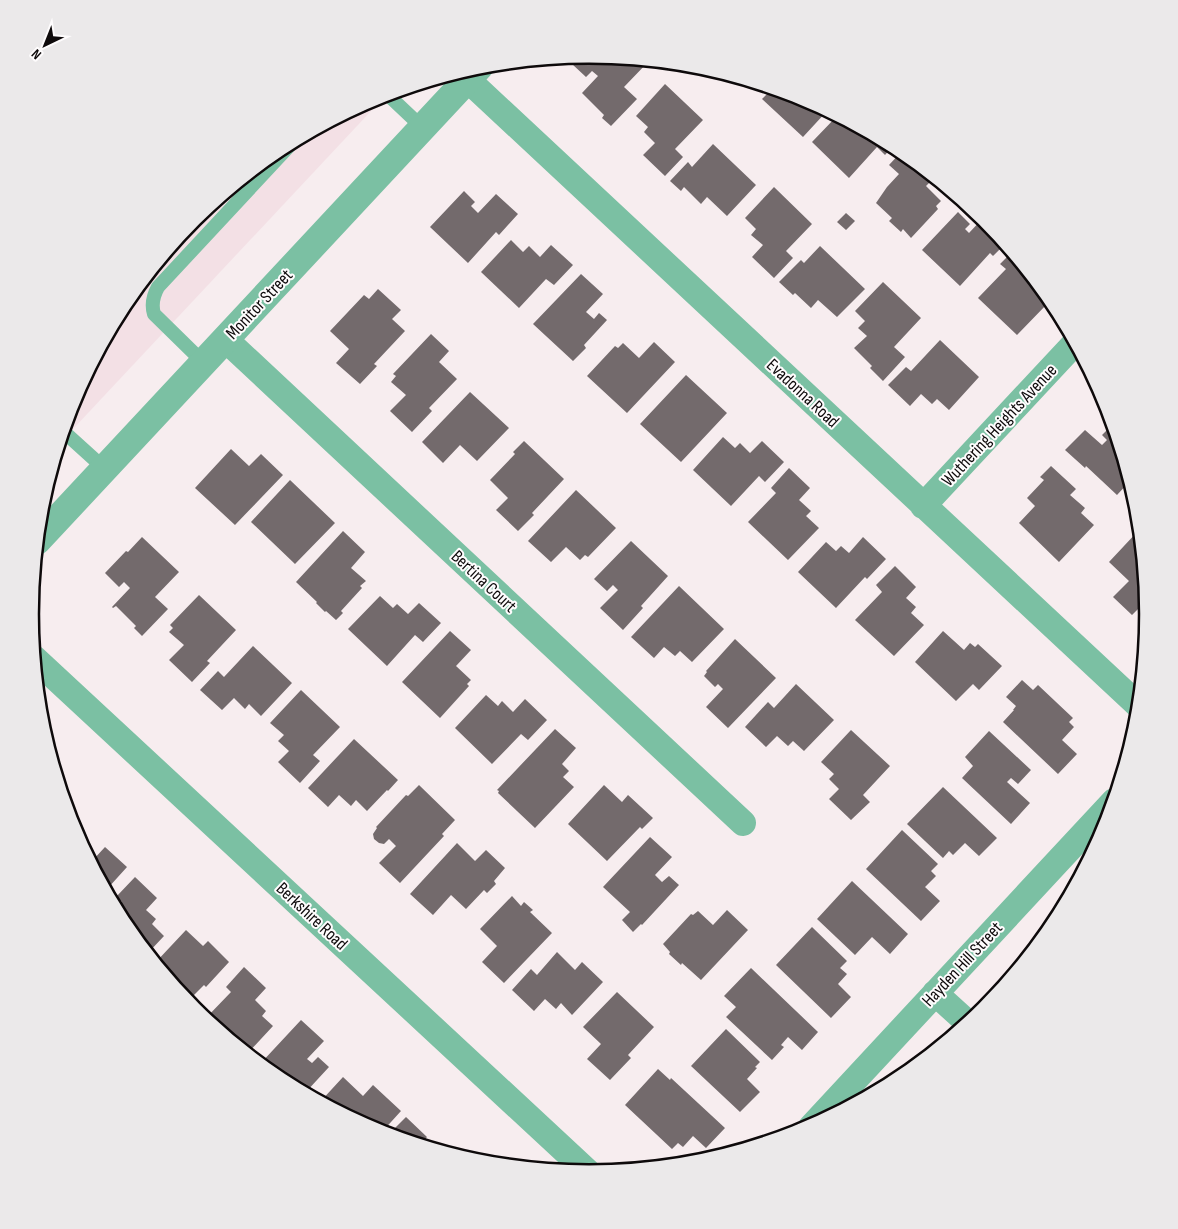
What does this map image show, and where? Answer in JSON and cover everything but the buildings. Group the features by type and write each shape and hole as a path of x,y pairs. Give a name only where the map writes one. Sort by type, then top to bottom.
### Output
{"street":[{"name":"Evadonna Road","path":"477,76 923,506 1133,700"},
{"name":"Monitor Street","path":"45,534 469,78"},
{"name":"Bertina Court","path":"226,340 743,823"},
{"name":"Wuthering Heights Avenue","path":"923,506 1071,348"},
{"name":"Berkshire Road","path":"41,665 579,1165"},
{"name":"Hayden Hill Street","path":"826,1111 1101,815"},
{"path":"935,992 963,1018"}],"lane":[{"path":"393,100 422,128"},
{"path":"204,362 154,314 152,307 153,296 158,286 268,168"},
{"path":"69,436 104,469"}],"shaded area":[{"path":"374,108 70,432 95,371 112,339 152,280 200,225 254,178 283,157 314,138"}]}
